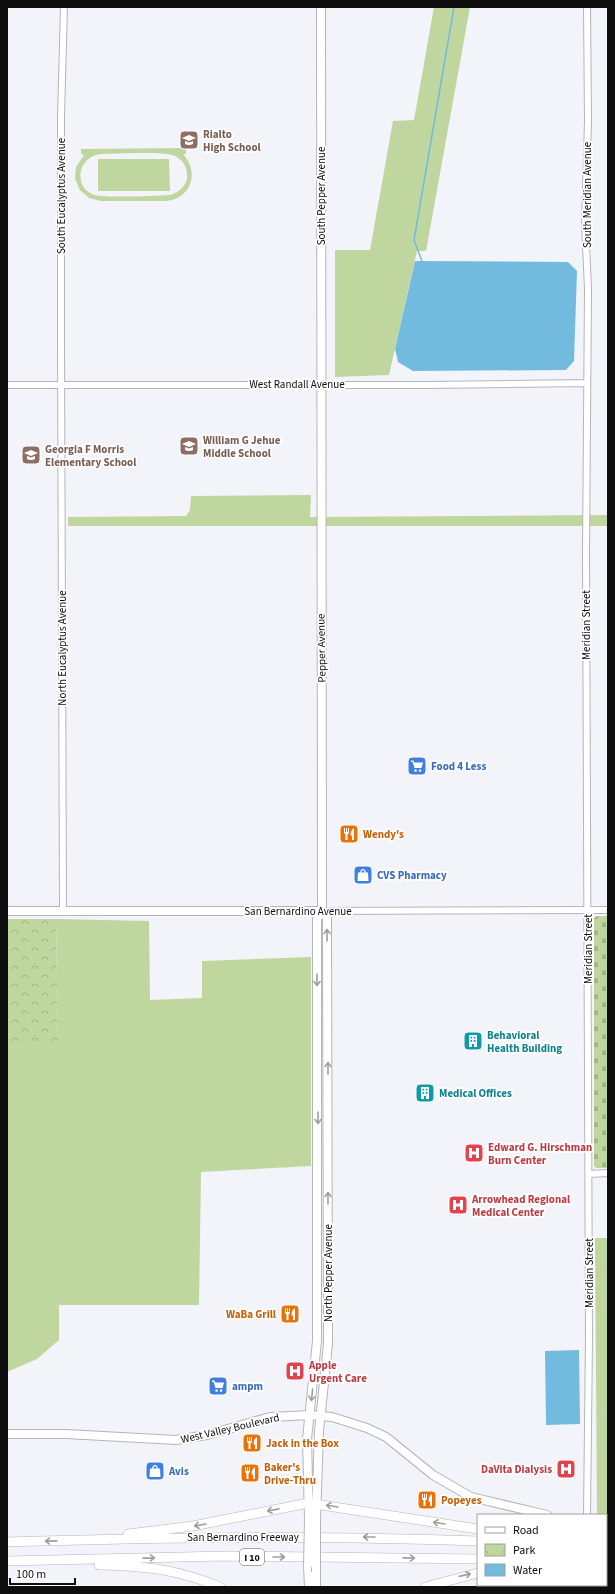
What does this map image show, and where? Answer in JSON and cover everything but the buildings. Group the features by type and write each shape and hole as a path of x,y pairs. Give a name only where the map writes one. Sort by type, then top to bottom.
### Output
{"highway":[{"path":"76,1540 193,1526 313,1503 477,1528"},
{"name":"San Bernardino Freeway","path":"7,1542 242,1536 377,1537 477,1541"},
{"name":"San Bernardino Freeway","path":"7,1561 226,1556 477,1559"},
{"path":"26,1560 170,1570 201,1579 220,1587"},
{"path":"425,1587 477,1573"}],"main road":[{"name":"South Pepper Avenue","path":"320,384 321,7"},
{"name":"Pepper Avenue","path":"318,1001 317,919 322,911 320,384"},
{"name":"Pepper Avenue","path":"322,911 327,918 328,1001"},
{"name":"San Bernardino Avenue","path":"7,912 322,911"},
{"name":"North Pepper Avenue","path":"313,1503 306,1454 317,1348 318,1001"},
{"name":"North Pepper Avenue","path":"312,1572 313,1503 328,1351 328,1001"},
{"path":"318,1291 320,1292 324,1305 328,1311"},
{"name":"West Valley Boulevard","path":"7,1434 66,1434 176,1440 207,1435 270,1417 310,1415 321,1416 345,1420 386,1437 400,1446 433,1475 471,1497 543,1514"},
{"path":"309,1587 312,1572"},
{"path":"312,1572 316,1587"}],"street":[{"name":"South Eucalyptus Avenue","path":"62,384 61,117 64,7"},
{"name":"South Meridian Avenue","path":"587,7 588,121 585,223 588,289 587,383"},
{"name":"West Randall Avenue","path":"7,385 427,385 587,383"},
{"name":"Meridian Street","path":"587,383 588,1514"},
{"name":"North Eucalyptus Avenue","path":"62,384 63,911"},
{"name":"San Bernardino Avenue","path":"322,911 608,910"},
{"path":"588,1174 608,1173"}],"green space":[{"path":"434,7 470,7 426,251 417,251 389,375 335,377 335,250 370,250 393,121 414,120"},
{"path":"186,148 186,154 183,154 191,169 192,176 190,184 182,195 175,199 166,201 101,201 89,198 80,190 75,179 76,167 84,155 81,154 81,149","holes":["101,154 169,154 181,160 185,165 187,179 185,185 181,189 170,195 120,197 95,195 83,186 81,173 87,160 93,156"]},
{"path":"98,159 169,159 170,191 98,191"},
{"path":"311,495 310,517 608,515 608,526 68,526 68,517 186,516 190,510 191,496"},
{"path":"597,916 608,916 608,1168 596,1168 594,1166 594,918"},
{"path":"7,919 56,919 58,1042 7,1042"},
{"path":"56,919 149,921 150,1000 202,998 202,961 311,957 311,1166 201,1172 199,1305 59,1305 59,1340 37,1359 7,1372 7,1042 58,1042"},
{"path":"595,1238 608,1238 608,1517 607,1514 597,1514"}],"water":[{"path":"415,261 568,262 577,271 574,361 566,370 413,371 398,362 395,349"},
{"path":"579,1350 580,1424 546,1425 545,1351"}],"waterway":[{"path":"422,261 414,240 454,7"}],"place":[{"name":"Rialto High School","path":"189,140"},
{"name":"William G Jehue Middle School","path":"189,446"},
{"name":"Georgia F Morris Elementary School","path":"31,455"},
{"name":"Food 4 Less","path":"417,766"},
{"name":"Wendy's","path":"349,834"},
{"name":"CVS Pharmacy","path":"363,875"},
{"name":"Behavioral Health Building","path":"473,1041"},
{"name":"Medical Offices","path":"425,1093"},
{"name":"Edward G. Hirschman Burn Center","path":"474,1153"},
{"name":"Arrowhead Regional Medical Center","path":"458,1205"},
{"name":"WaBa Grill","path":"290,1314"},
{"name":"Apple Urgent Care","path":"295,1371"},
{"name":"ampm","path":"218,1386"},
{"name":"Jack in the Box","path":"252,1443"},
{"name":"DaVita Dialysis","path":"566,1469"},
{"name":"Avis","path":"155,1471"},
{"name":"Baker's Drive-Thru","path":"250,1473"},
{"name":"Popeyes","path":"427,1500"}]}
